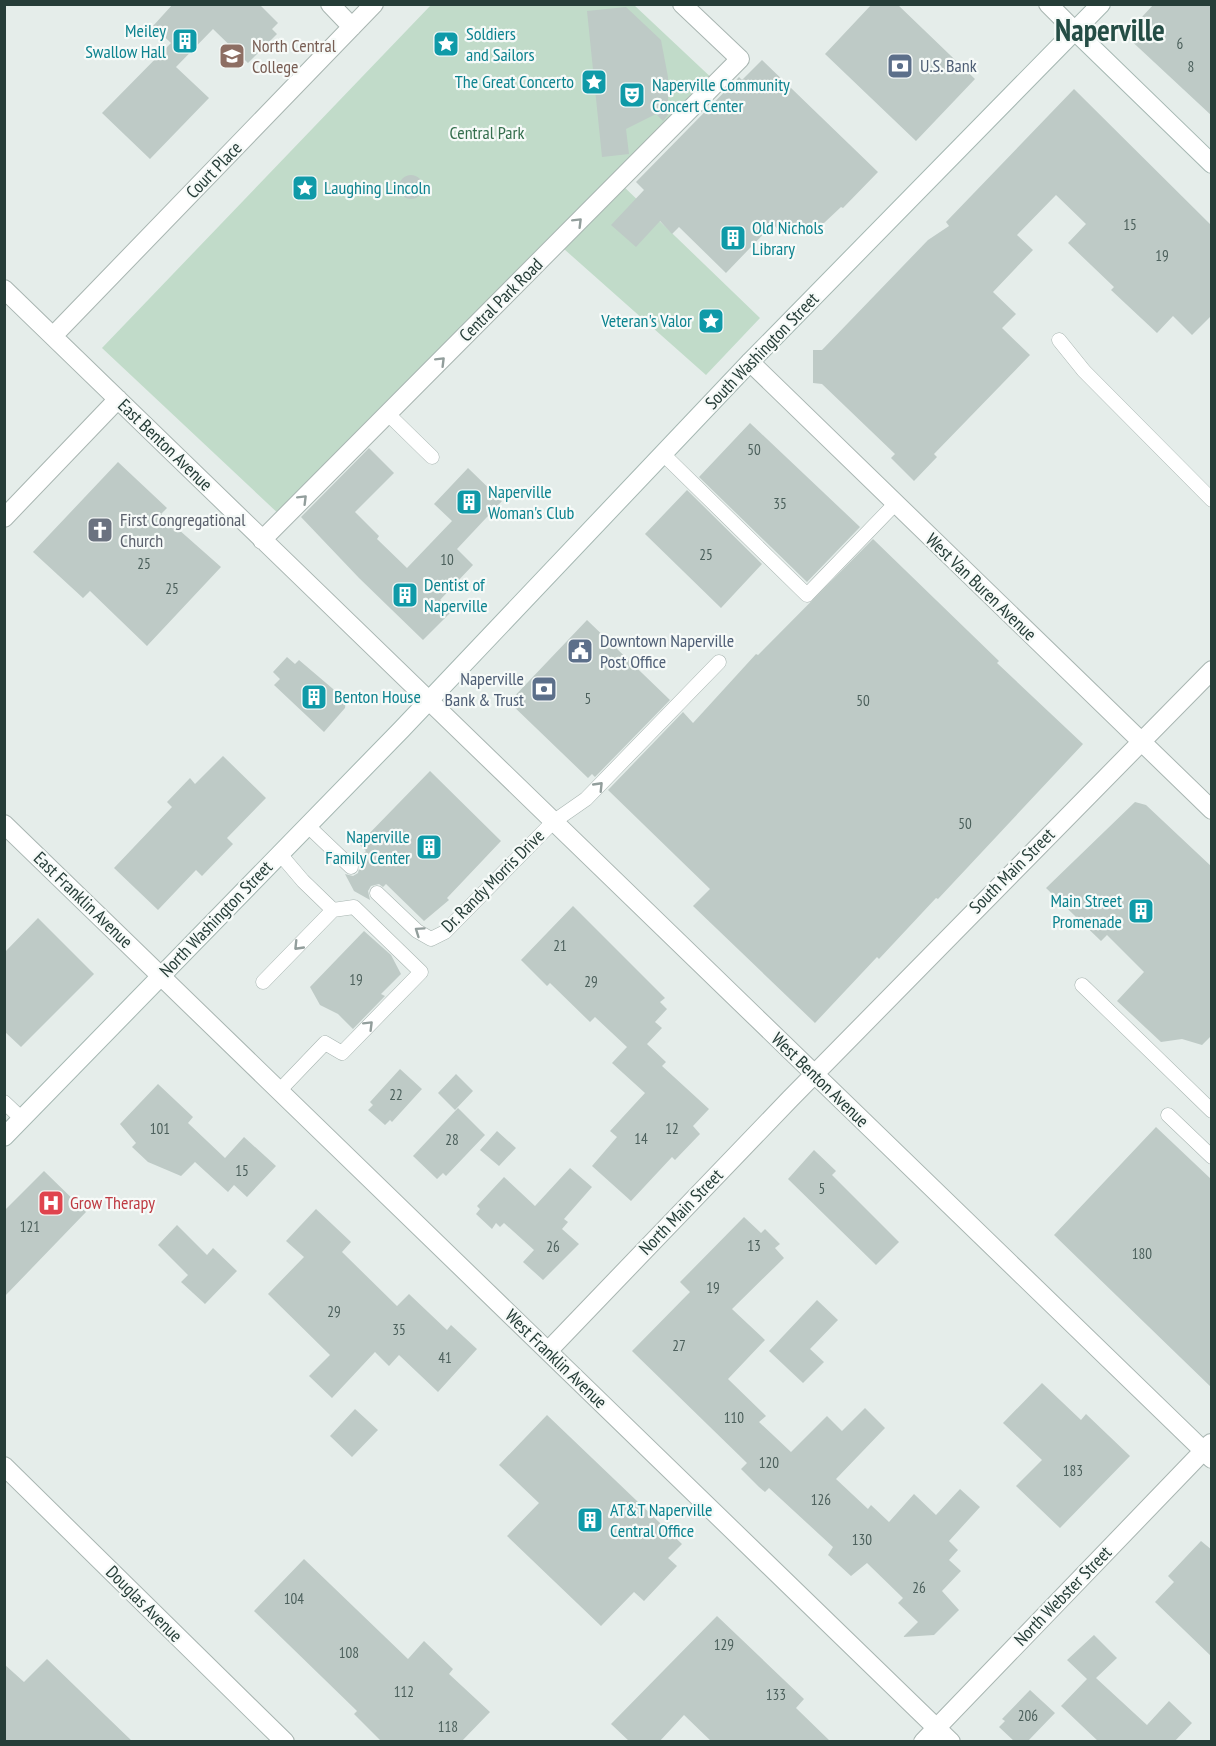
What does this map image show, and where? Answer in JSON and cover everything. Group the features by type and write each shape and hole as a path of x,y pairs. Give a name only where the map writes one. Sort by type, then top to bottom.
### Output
{"street":[{"path":"330,4 352,27"},
{"name":"Court Place","path":"53,336 374,4"},
{"name":"Central Park Road","path":"262,540 740,59 682,4"},
{"path":"1048,4 1212,164"},
{"name":"South Washington Street","path":"428,701 750,362 1101,4"},
{"name":"East Benton Avenue","path":"4,289 428,701"},
{"name":"West Van Buren Avenue","path":"750,362 1212,810"},
{"path":"4,518 118,399"},
{"name":"South Main Street","path":"814,1074 1212,670"},
{"name":"West Benton Avenue","path":"428,701 1209,1451"},
{"name":"North Washington Street","path":"4,1137 428,701"},
{"name":"East Franklin Avenue","path":"4,824 161,977"},
{"name":"West Franklin Avenue","path":"161,977 951,1742"},
{"name":"North Main Street","path":"548,1351 814,1074"},
{"name":"North Webster Street","path":"923,1742 1209,1451"},
{"name":"Douglas Avenue","path":"4,1466 285,1742"}],"lane":[{"path":"1059,340 1091,379 1212,500"},
{"path":"388,414 432,457"},
{"path":"663,454 807,595 895,504"},
{"path":"553,822 586,799 718,662"},
{"name":"Dr. Randy Morris Drive","path":"377,893 417,931 431,939 445,932 553,822"},
{"path":"308,826 351,867"},
{"path":"280,854 303,881 333,910"},
{"path":"263,982 333,910 354,907 422,972 342,1053 325,1043 280,1090"},
{"path":"1082,985 1212,1111"},
{"path":"4,1102 22,1119"},
{"path":"1168,1115 1212,1157"}],"green space":[{"name":"Central Park","path":"431,5 634,5 717,83 620,183 760,318 706,375 555,241 282,517 102,348"}],"building":[{"path":"173,4 259,4 278,23 272,29 277,34 248,63 213,29 176,67 209,98 150,159 102,113 171,43 153,26"},
{"name":"U.S. Bank","path":"872,4 897,4 975,79 916,141 825,54"},
{"path":"1154,4 1212,4 1212,116 1125,35"},
{"name":"Naperville Community Concert Center","path":"626,7 661,40 668,77 668,115 663,121 656,114 626,129 629,154 602,157 587,11"},
{"path":"762,60 878,172 843,208 841,207 824,223 809,224 801,232 792,224 782,234 773,224 726,273 679,227 672,234 660,221 636,247 611,225 644,190 636,182 739,77 742,80"},
{"path":"1074,89 1212,226 1212,315 1192,335 1173,316 1157,333 1111,290 1114,287 1068,243 1086,224 1056,195 1017,235 1033,250 993,292 1016,314 1002,328 1030,355 934,454 937,457 914,481 891,458 895,454 822,384 813,383 813,350 822,350 928,240 949,226 946,222"},
{"path":"411,175 420,178 423,187 420,196 411,199 402,196 399,187 402,178"},
{"path":"750,423 860,527 807,582 699,477"},
{"path":"369,448 394,473 355,512 379,536 377,539 407,568 452,521 434,504 468,468 502,501 457,549 473,565 440,600 452,611 423,640 301,517"},
{"path":"118,462 167,508 161,514 221,567 147,646 90,591 83,598 33,552"},
{"path":"687,490 762,564 721,608 645,534"},
{"path":"873,539 999,661 997,663 1083,744 938,899 936,898 879,959 877,957 815,1023 693,906 710,889 608,790 683,712 693,723 756,654 758,655"},
{"path":"587,620 670,700 595,777 592,774 588,778 509,702"},
{"name":"Benton House","path":"287,657 295,664 299,660 346,700 345,708 324,732 274,685 280,679 273,672"},
{"path":"223,756 266,798 227,838 233,844 202,876 196,870 158,910 114,868 172,807 167,802 190,778 195,784"},
{"name":"Naperville Family Center","path":"430,771 501,841 447,898 449,900 424,921 386,884 383,887 379,884 371,886 368,891 370,900 354,891 345,874 353,876 358,873 360,865 357,860 366,851 359,844"},
{"name":"Main Street Promenade","path":"1135,802 1146,805 1212,867 1212,1035 1202,1045 1182,1039 1161,1042 1117,1001 1144,972 1107,935 1101,941 1046,888"},
{"path":"573,906 665,998 660,1002 667,1009 655,1022 662,1028 647,1044 666,1062 662,1066 709,1109 693,1126 700,1134 675,1160 672,1157 631,1201 592,1166 617,1137 610,1131 645,1093 612,1063 627,1047 595,1017 590,1022 550,983 547,986 521,960"},
{"path":"38,918 94,974 21,1047 4,1031 4,953"},
{"path":"364,931 391,955 401,974 381,994 385,996 353,1029 338,1014 320,1005 310,987"},
{"path":"400,1069 422,1089 392,1122 390,1120 385,1125 368,1110 373,1105 370,1102"},
{"path":"456,1074 473,1091 455,1110 438,1093"},
{"path":"158,1084 193,1117 188,1123 225,1158 244,1137 276,1166 247,1197 234,1185 228,1192 195,1162 181,1176 148,1162 132,1147 136,1143 120,1124"},
{"path":"458,1108 485,1135 446,1176 443,1173 437,1179 413,1156"},
{"path":"1156,1127 1212,1180 1212,1388 1054,1235"},
{"path":"497,1131 516,1148 499,1166 480,1150"},
{"path":"814,1150 836,1171 832,1175 899,1242 876,1265 788,1179"},
{"path":"570,1168 592,1187 564,1219 568,1222 562,1229 579,1244 543,1280 523,1262 534,1250 504,1223 500,1227 496,1223 492,1229 476,1214 480,1209 477,1206 504,1177 535,1206"},
{"path":"44,1171 86,1212 4,1297 4,1211"},
{"path":"316,1209 351,1242 342,1252 397,1306 409,1294 447,1330 451,1325 477,1349 438,1392 399,1355 389,1366 375,1352 332,1398 309,1376 330,1355 268,1294 304,1257 286,1241"},
{"path":"744,1217 761,1233 765,1229 780,1244 775,1248 784,1258 732,1309 765,1340 728,1379 766,1416 759,1422 791,1452 827,1416 842,1431 865,1408 885,1428 836,1479 868,1509 871,1505 889,1522 914,1494 936,1515 960,1489 980,1507 949,1541 958,1550 949,1560 961,1571 942,1591 959,1610 934,1635 903,1637 918,1622 898,1603 903,1598 867,1563 851,1576 828,1555 833,1547 769,1488 765,1492 759,1487 741,1469 747,1463 632,1351 690,1292 680,1282"},
{"path":"177,1225 207,1255 213,1248 237,1271 205,1304 181,1282 188,1275 158,1245"},
{"path":"817,1300 838,1320 810,1349 824,1362 803,1383 769,1351"},
{"path":"1042,1383 1081,1420 1086,1414 1130,1456 1060,1528 1016,1486 1042,1460 1003,1423"},
{"path":"355,1409 378,1430 352,1457 330,1436"},
{"name":"AT&T Naperville Central Office","path":"547,1415 682,1544 668,1558 677,1566 644,1601 634,1592 601,1626 507,1536 539,1503 499,1465"},
{"path":"1201,1541 1212,1550 1212,1657 1155,1602 1174,1582 1168,1576"},
{"path":"304,1559 408,1659 424,1641 453,1669 449,1674 490,1712 461,1742 382,1742 354,1714 357,1711 254,1611"},
{"path":"717,1616 804,1699 796,1708 831,1742 712,1742 684,1715 659,1742 630,1742 611,1724"},
{"path":"1094,1635 1117,1658 1096,1678 1147,1725 1169,1701 1192,1723 1174,1742 1099,1742 1061,1706 1087,1679 1067,1660"},
{"path":"47,1659 133,1742 4,1742 4,1664 24,1682"},
{"path":"1030,1690 1055,1713 1027,1742 1015,1742 999,1727 1005,1721 1002,1719"}],"place":[{"name":"Meiley Swallow Hall","path":"185,41"},
{"name":"Soldiers and Sailors","path":"446,44"},
{"name":"North Central College","path":"232,56"},
{"name":"U.S. Bank","path":"900,66"},
{"name":"The Great Concerto","path":"594,82"},
{"name":"Naperville Community Concert Center","path":"632,95"},
{"name":"Laughing Lincoln","path":"305,188"},
{"name":"Old Nichols Library","path":"733,238"},
{"name":"Veteran's Valor","path":"711,321"},
{"name":"Naperville Woman's Club","path":"469,502"},
{"name":"First Congregational Church","path":"100,530"},
{"name":"Dentist of Naperville","path":"405,595"},
{"name":"Downtown Naperville Post Office","path":"580,651"},
{"name":"Naperville Bank & Trust","path":"544,689"},
{"name":"Benton House","path":"314,697"},
{"name":"Naperville Family Center","path":"429,847"},
{"name":"Main Street Promenade","path":"1141,911"},
{"name":"Grow Therapy","path":"51,1203"},
{"name":"AT&T Naperville Central Office","path":"590,1520"}],"district":[{"name":"Naperville","path":"1110,31"}]}
